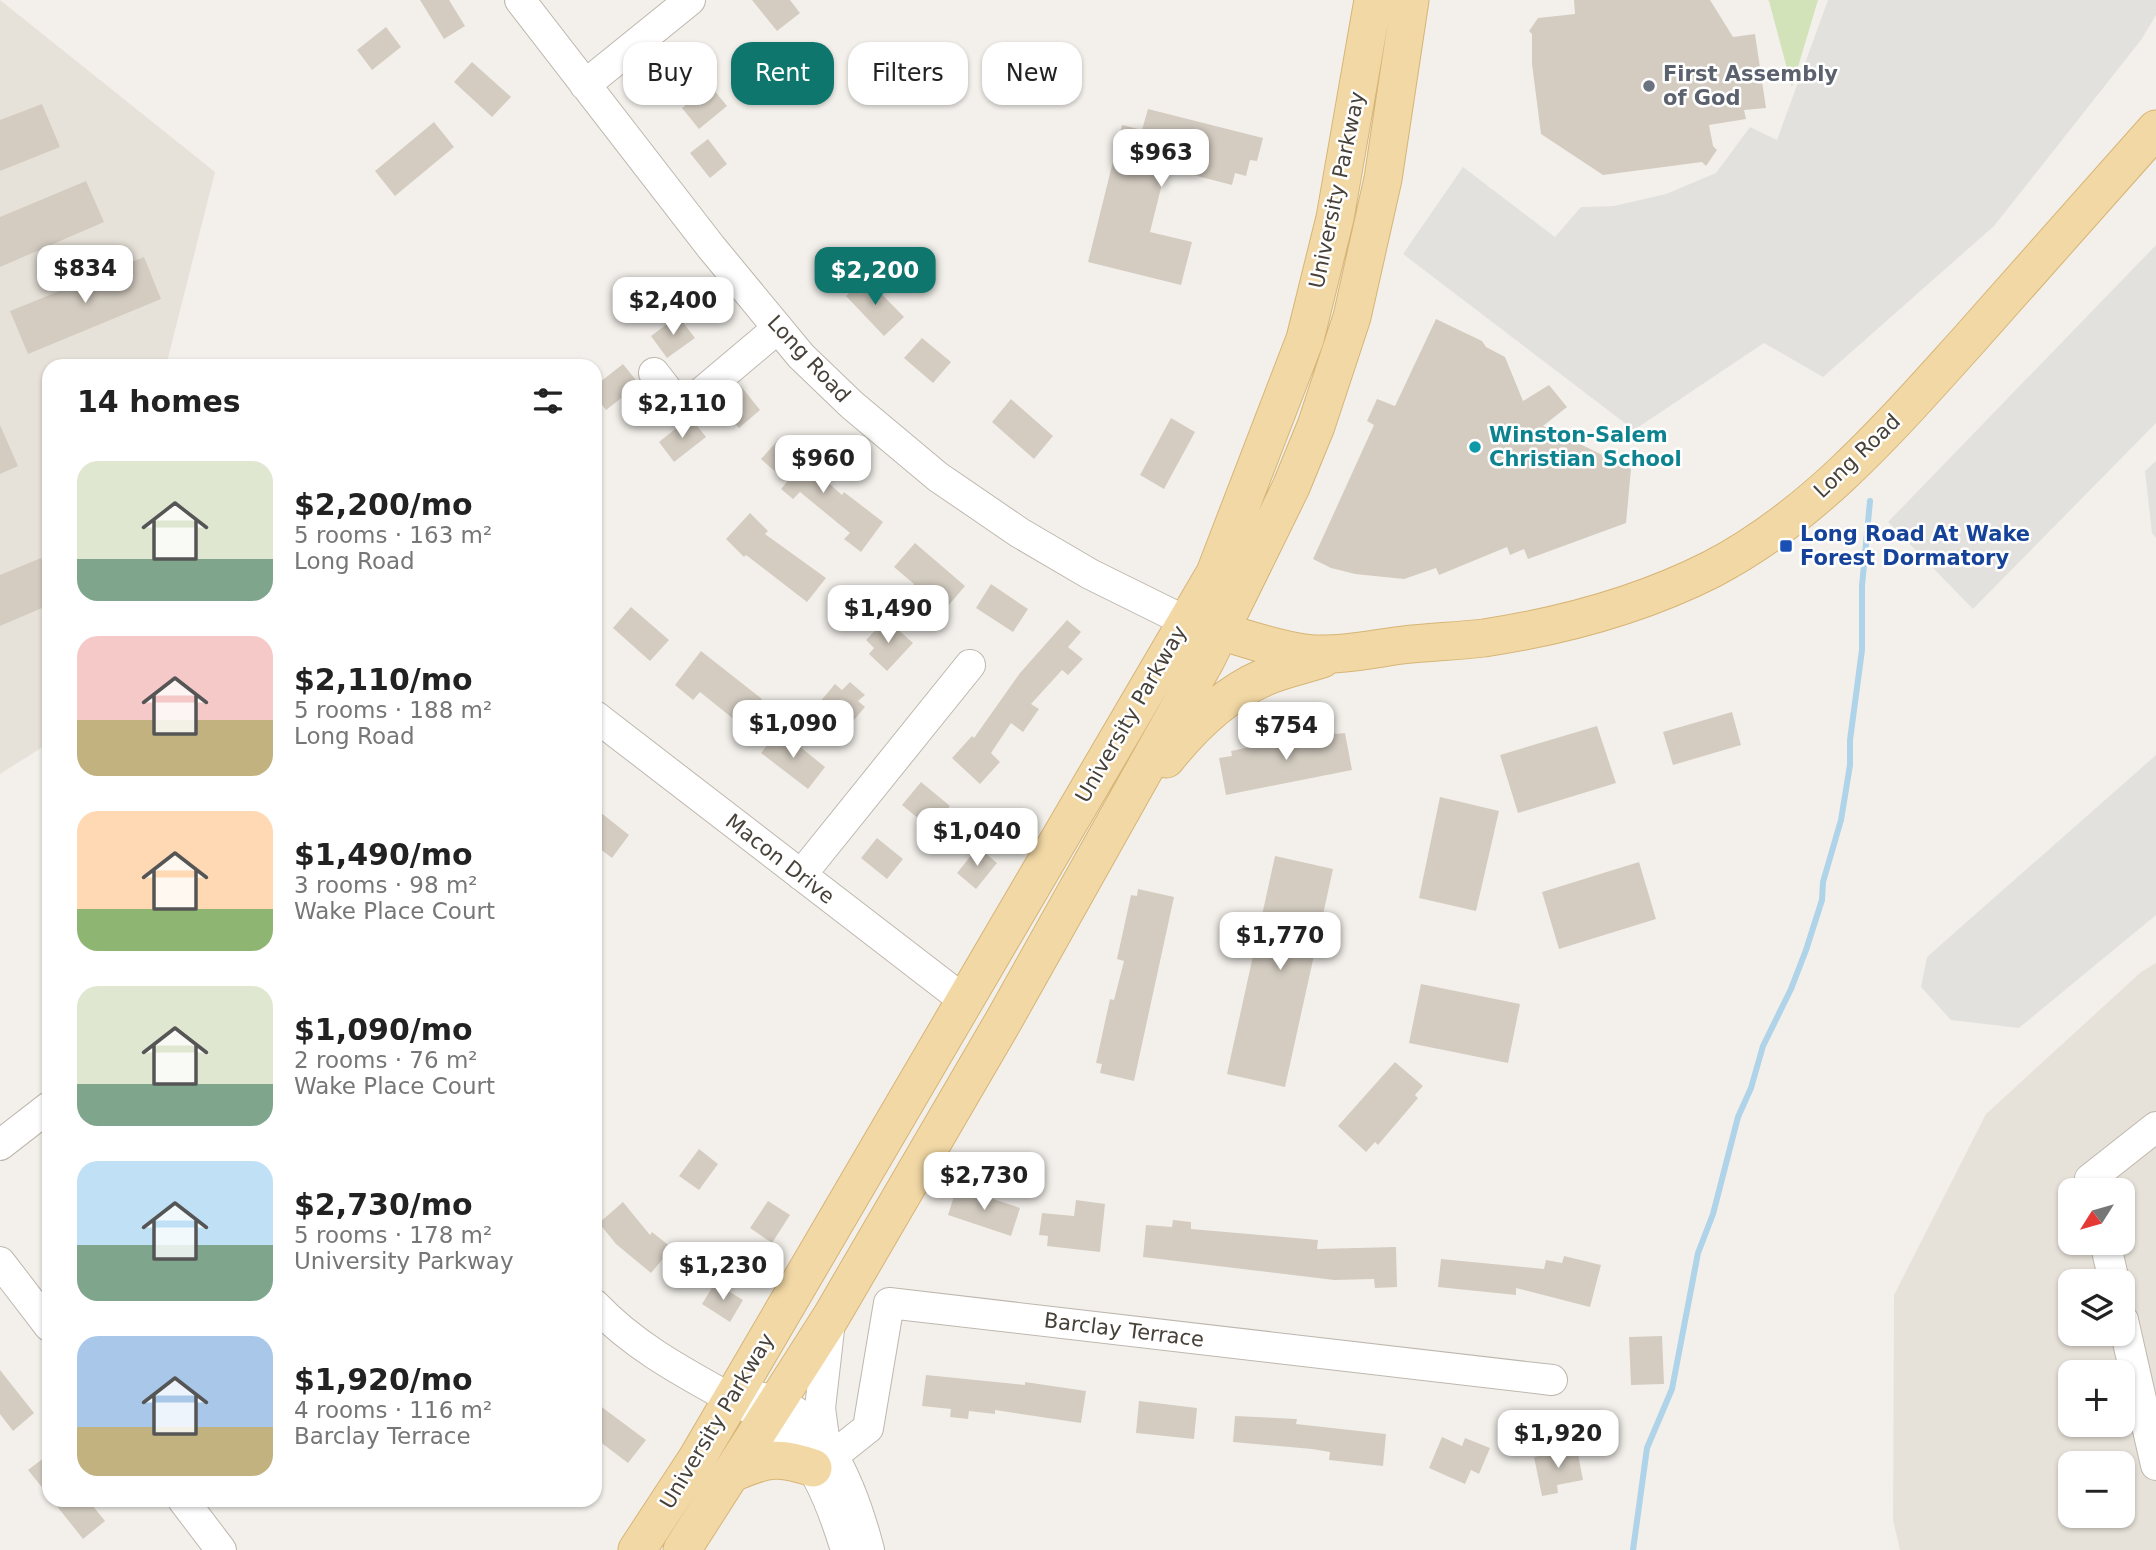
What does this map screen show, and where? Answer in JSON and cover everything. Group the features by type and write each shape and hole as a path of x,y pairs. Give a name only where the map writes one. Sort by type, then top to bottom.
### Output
{"main road":[{"name":"University Parkway","path":"637,1550 696,1460 1215,573 1304,340 1335,218 1373,0"},
{"name":"University Parkway","path":"682,1550 735,1472 831,1317 1004,1020 1225,622 1291,487 1316,426 1352,317 1383,180 1410,0"},
{"name":"Long Road","path":"1225,622 1248,641 1304,653 1333,654 1510,634 1581,619 1655,594 1712,568 1753,544 1814,498 1873,444 2156,129"},
{"name":"Long Road","path":"1185,621 1225,622 1297,637 1382,648"},
{"path":"1128,796 1148,783 1177,745 1204,717 1233,693 1267,676 1333,654"},
{"path":"735,1472 758,1461 824,1456"}],"street":[{"name":"Long Road","path":"520,0 711,247 801,356 852,405 938,477 1020,533 1090,574 1185,621"},
{"path":"585,85 690,0"},
{"path":"654,373 682,409 778,328"},
{"path":"801,875 970,665"},
{"name":"Macon Drive","path":"602,721 965,1001"},
{"path":"0,1145 42,1112"},
{"path":"2091,1178 2156,1127"},
{"path":"0,1262 42,1317"},
{"name":"Barclay Terrace","path":"824,1456 868,1428 889,1303 1552,1380"},
{"path":"602,1311 632,1339 661,1359 730,1398 774,1410 847,1480 869,1550"},
{"path":"831,1317 820,1408 828,1494 846,1550"},
{"path":"2129,1346 2156,1465"},
{"path":"188,1507 221,1550"}],"shaded area":[{"path":"0,0 215,172 168,359 42,359 42,747 0,774"},
{"path":"1828,0 2156,0 2156,15 2141,40 1994,226 1823,377 1764,343 1634,430 1403,254 1463,167 1555,237 1581,207 1614,206 1666,194 1716,173 1750,127 1777,140"},
{"path":"2156,245 2156,423 1973,609 1888,522"},
{"path":"2156,461 2156,538 2152,533 2145,471"},
{"path":"2156,755 2156,915 2019,1028 1951,1020 1921,987 1927,957"},
{"path":"2156,963 2156,1550 1900,1550 1893,1520 1894,1295 1986,1114 2141,972"}],"green space":[{"path":"1818,0 1792,87 1769,1"}],"building":[{"path":"420,0 449,0 465,26 444,39"},
{"path":"752,0 790,0 800,13 777,31"},
{"name":"First Assembly of God","path":"1574,0 1710,0 1733,37 1755,34 1766,108 1744,110 1746,119 1709,125 1713,146 1717,150 1706,166 1702,162 1603,175 1541,134 1532,64 1532,34 1529,31 1538,18 1575,14"},
{"path":"386,27 401,47 372,70 357,50"},
{"path":"472,62 511,97 492,117 454,82"},
{"path":"717,94 727,106 699,129 682,108 686,105 717,105"},
{"path":"42,104 60,147 0,171 0,120"},
{"path":"1148,109 1263,138 1257,161 1250,160 1246,176 1235,173 1232,185 1166,168 1150,232 1192,242 1181,285 1088,262 1122,125 1142,130"},
{"path":"434,122 454,147 395,196 375,171"},
{"path":"708,139 727,164 710,178 690,153"},
{"path":"86,181 104,222 0,267 0,217"},
{"path":"144,257 161,299 28,354 10,311"},
{"path":"865,277 904,317 884,336 846,296"},
{"path":"678,316 695,338 667,358 651,336"},
{"name":"Winston-Salem Christian School","path":"1436,319 1482,341 1486,347 1505,357 1523,401 1549,385 1567,407 1543,426 1631,469 1626,523 1528,559 1524,549 1510,555 1507,547 1439,575 1436,568 1404,579 1355,574 1331,568 1313,559 1374,425 1367,421 1377,399 1395,406"},
{"path":"922,338 951,362 933,383 904,358"},
{"path":"623,364 639,384 606,410 602,405 602,380"},
{"path":"740,385 760,410 739,428 718,403"},
{"path":"1011,399 1053,436 1034,459 992,422"},
{"path":"1171,418 1195,432 1164,489 1140,475"},
{"path":"694,422 706,437 674,462 659,442 679,426"},
{"path":"0,425 18,466 0,474"},
{"path":"779,439 842,495 844,492 883,522 861,552 844,539 850,533 800,492 793,499 781,489 787,482 761,459"},
{"path":"750,513 768,531 765,534 826,578 807,602 746,555 744,557 726,539"},
{"path":"915,543 965,586 948,606 933,593 919,609 903,596 914,584 894,567"},
{"path":"41,558 42,608 0,626 0,575"},
{"path":"991,584 1028,609 1013,632 976,608"},
{"path":"631,607 669,640 650,661 613,628"},
{"path":"886,619 913,643 887,671 869,654 874,648 866,640"},
{"path":"1067,620 1081,632 1068,647 1083,659 1068,675 1062,670 1031,704 1039,709 1023,732 1011,723 991,753 1000,762 980,784 952,758 972,736 974,738 1020,673"},
{"path":"701,651 762,699 741,725 700,692 693,700 675,685"},
{"path":"850,682 865,695 858,701 865,707 847,728 819,703 835,684 842,690"},
{"path":"1732,712 1741,745 1673,765 1663,732"},
{"path":"1597,726 1616,783 1518,813 1500,755"},
{"path":"1333,729 1335,734 1345,733 1352,770 1226,795 1219,758 1232,756 1231,751"},
{"path":"779,730 825,767 808,789 761,753"},
{"path":"921,782 950,806 931,829 902,805"},
{"path":"1440,797 1499,811 1476,911 1419,898"},
{"path":"602,814 629,835 612,858 602,850"},
{"path":"877,838 903,859 887,879 861,858"},
{"path":"978,847 997,863 976,889 957,873"},
{"path":"1275,856 1333,869 1285,1087 1227,1074"},
{"path":"1639,862 1656,919 1559,949 1542,892"},
{"path":"1138,889 1174,897 1134,1081 1100,1073 1102,1064 1096,1063 1110,999 1114,1000 1124,961 1117,959 1131,895 1137,896"},
{"path":"1421,984 1520,1004 1508,1063 1409,1043"},
{"path":"1395,1062 1423,1086 1415,1095 1418,1098 1378,1145 1375,1142 1366,1152 1338,1126"},
{"path":"699,1149 718,1164 699,1190 679,1176"},
{"path":"957,1187 1020,1208 1011,1236 948,1215"},
{"path":"1076,1200 1105,1204 1100,1252 1047,1246 1048,1236 1039,1235 1042,1213 1074,1216"},
{"path":"768,1201 790,1215 772,1243 750,1228"},
{"path":"623,1202 650,1235 652,1232 672,1248 651,1273 616,1244 602,1227 602,1220"},
{"path":"1173,1220 1191,1222 1191,1229 1318,1240 1317,1249 1396,1247 1397,1287 1375,1288 1374,1279 1334,1280 1143,1257 1146,1225 1172,1227"},
{"path":"1564,1256 1601,1265 1590,1307 1516,1288 1516,1295 1438,1287 1441,1259 1544,1269 1546,1260 1562,1263"},
{"path":"715,1283 743,1300 730,1322 702,1304"},
{"path":"1662,1336 1664,1384 1631,1385 1629,1337"},
{"path":"0,1370 34,1413 13,1431 0,1414"},
{"path":"926,1375 1025,1385 1025,1382 1086,1391 1081,1423 995,1410 995,1414 969,1411 968,1419 950,1417 951,1409 922,1406"},
{"path":"1139,1401 1197,1408 1194,1439 1136,1433"},
{"path":"602,1407 646,1440 628,1463 602,1443"},
{"path":"1235,1416 1297,1419 1296,1424 1386,1434 1383,1466 1329,1460 1330,1452 1312,1449 1233,1442"},
{"path":"1442,1437 1462,1446 1465,1438 1490,1448 1479,1474 1471,1470 1465,1484 1429,1468"},
{"path":"1577,1449 1583,1480 1557,1485 1558,1493 1542,1496 1534,1457"},
{"path":"42,1459 42,1487 28,1470"},
{"path":"58,1507 94,1507 105,1521 83,1539"}],"waterway":[{"path":"1633,1550 1647,1448 1672,1389 1698,1253 1713,1214 1738,1117 1751,1088 1763,1046 1791,989 1806,950 1822,900 1823,882 1841,820 1850,765 1850,740 1862,650 1862,586 1870,501"}],"place":[{"name":"First Assembly of God","path":"1649,86"},
{"name":"Winston-Salem Christian School","path":"1475,447"},
{"name":"Long Road At Wake Forest Dormatory","path":"1786,546"}]}
